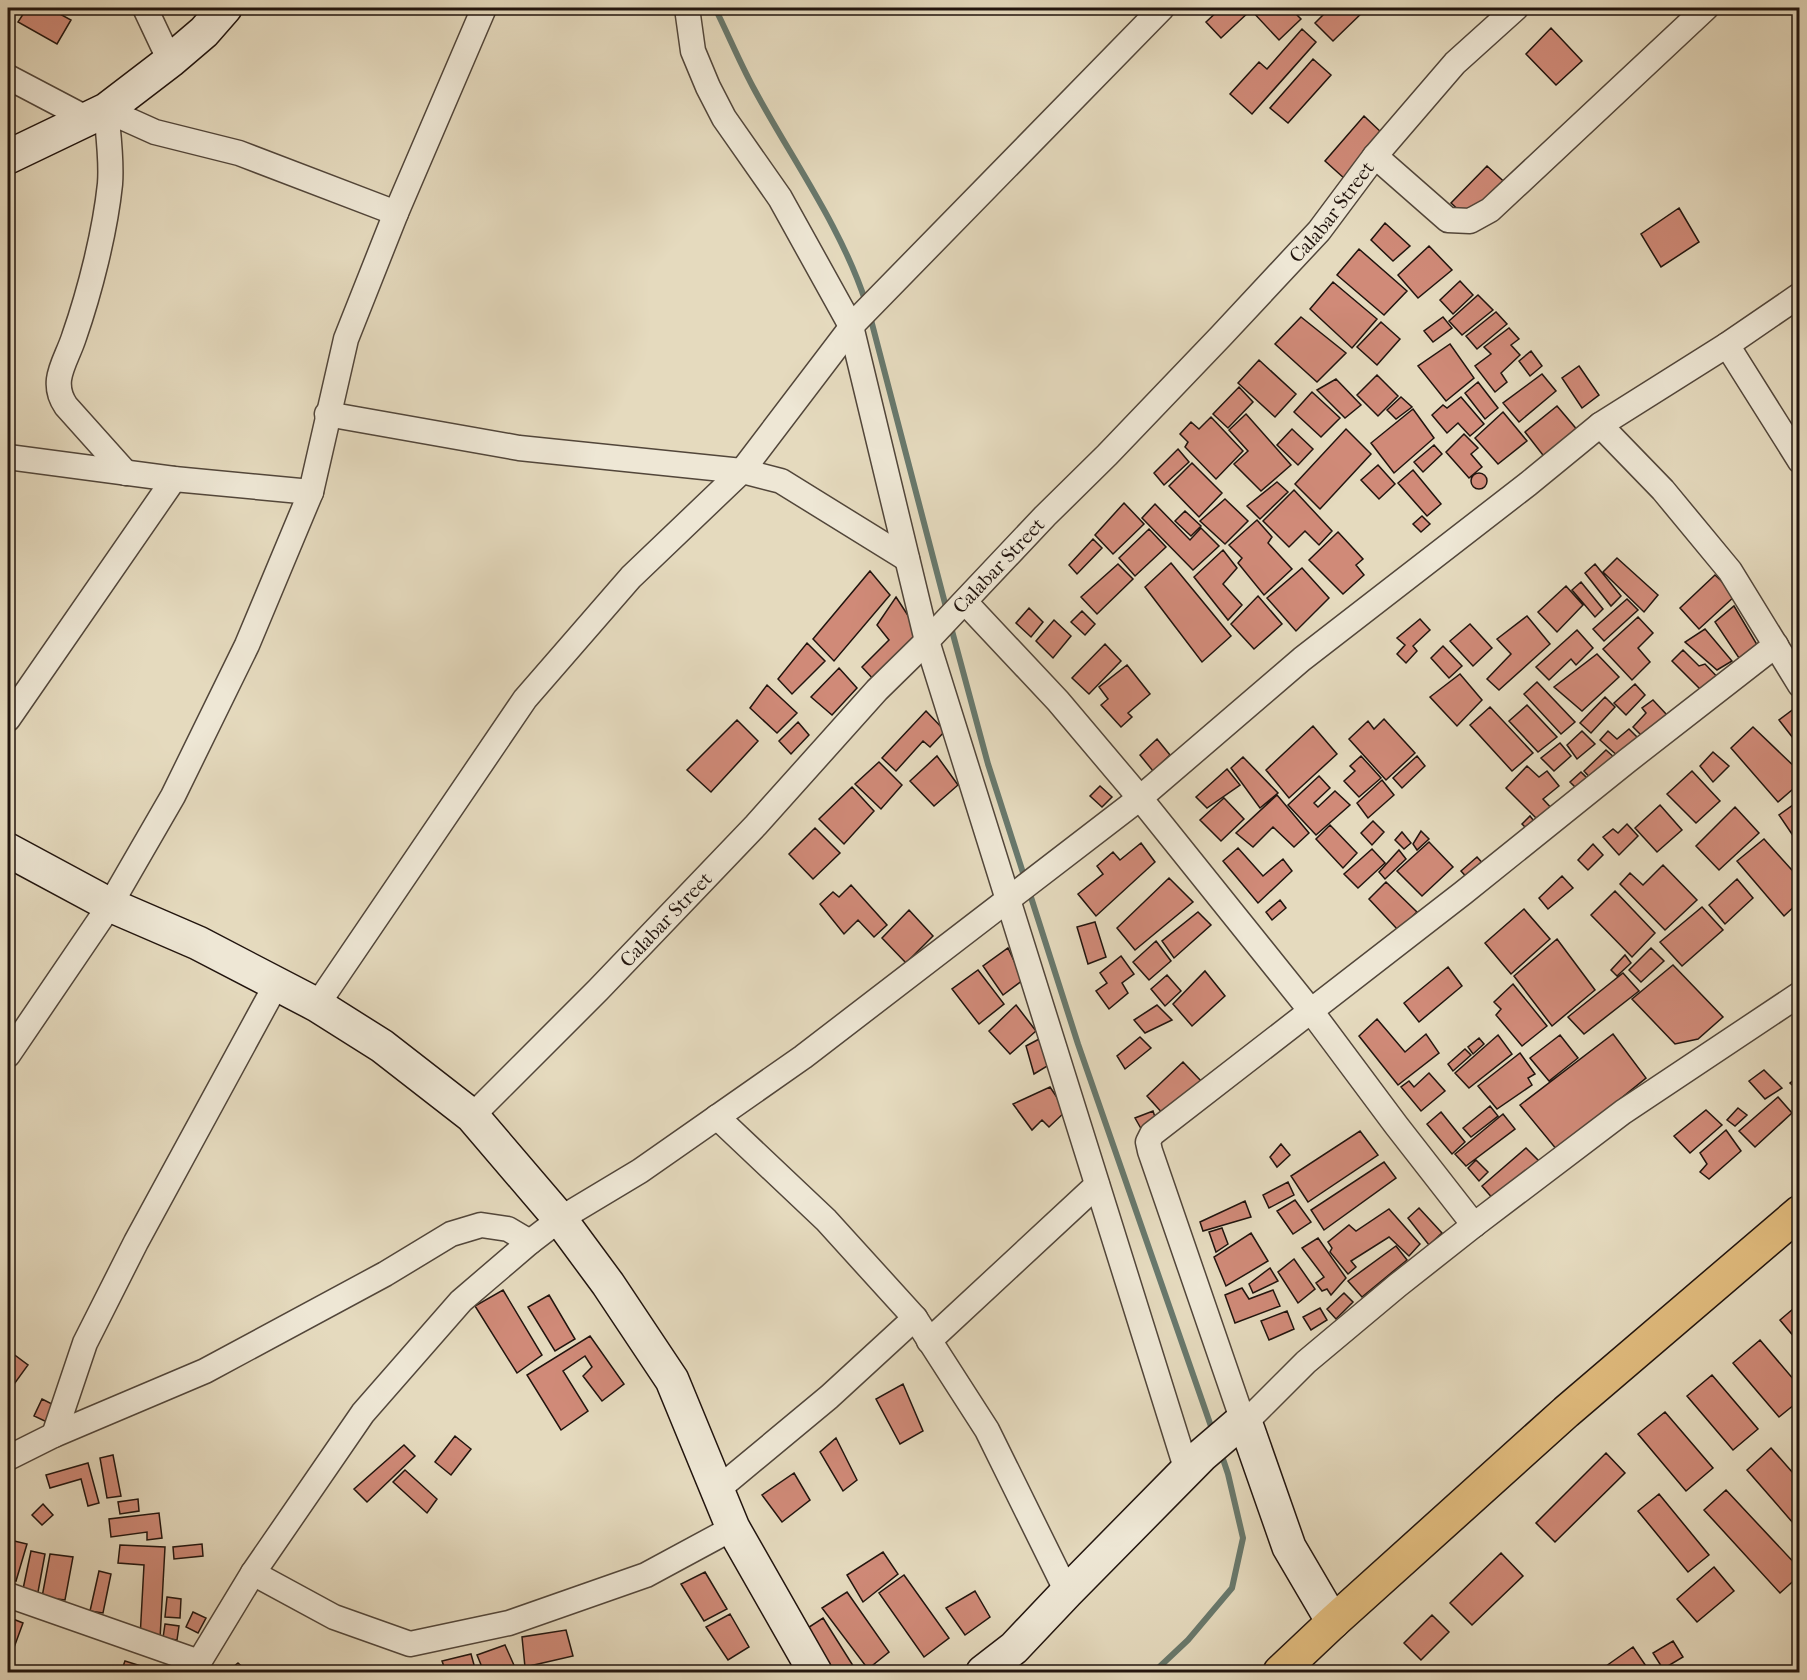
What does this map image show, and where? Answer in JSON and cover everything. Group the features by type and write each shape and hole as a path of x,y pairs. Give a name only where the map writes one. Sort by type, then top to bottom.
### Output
{"highway":[{"path":"1280,1672 1566,1412 1800,1212"}],"street":[{"path":"146,8 170,61"},
{"path":"8,157 96,114 170,61 204,32 225,8"},
{"path":"8,1055 111,905 172,796 247,645 311,492 346,339 396,213 484,8"},
{"path":"687,8 693,51 724,118 780,198 853,323 908,559 1012,896 1097,1185 1213,1447"},
{"path":"317,1005 525,699 631,577 742,471 853,323 1162,8"},
{"name":"Calabar Street","path":"472,1116 598,990 756,825 877,690 1107,455 1319,231 1376,156 1455,63 1516,8"},
{"path":"1376,156 1448,220 1470,221 1490,210 1706,8"},
{"path":"8,77 96,114 155,132 239,153 396,213"},
{"path":"96,114 110,182 99,246 75,337 58,381 59,396 126,473"},
{"path":"8,1595 196,1667 253,1573 363,1413 461,1301 560,1219 640,1171 803,1057 1140,798 1302,659 1600,426 1727,345 1800,295"},
{"path":"1727,345 1800,460"},
{"path":"327,414 519,448 742,471 781,481 908,559"},
{"path":"1600,426 1663,490 1730,571 1800,685"},
{"path":"8,457 126,473 311,492"},
{"path":"8,719 174,478"},
{"path":"965,602 1058,701 1140,798 1311,1011 1474,1226"},
{"path":"1213,1447 1148,1142 1152,1134 1776,645"},
{"path":"8,850 111,905 198,943 317,1005 382,1046 472,1116 560,1219 608,1284 672,1380 733,1528 815,1672"},
{"path":"54,1435 85,1343 136,1242 277,983"},
{"path":"983,1672 1014,1648 1213,1447 1306,1362 1398,1285 1623,1112 1800,994"},
{"path":"717,1117 826,1220 915,1318 987,1430 1067,1592"},
{"path":"929,1341 1097,1185"},
{"path":"8,1458 54,1435 204,1371 385,1274 450,1234 481,1225 508,1229 530,1242"},
{"path":"717,1490 829,1397 915,1318"},
{"path":"1213,1447 1248,1430 1289,1547 1333,1622"},
{"path":"253,1573 334,1617 411,1644 509,1623 646,1575 733,1528"}],"building":[{"path":"27,8 49,8 71,20 57,44 18,22"},
{"path":"1221,8 1290,8 1301,19 1279,40 1251,10 1221,38 1206,22"},
{"path":"1330,8 1367,8 1333,41 1315,23"},
{"path":"1551,28 1582,61 1556,85 1526,54"},
{"path":"1302,29 1316,42 1252,114 1230,94 1259,62 1267,69"},
{"path":"1313,59 1331,75 1288,123 1270,108"},
{"path":"1364,116 1383,134 1345,179 1325,161"},
{"path":"1487,166 1512,189 1476,226 1451,203"},
{"path":"1679,208 1699,242 1661,267 1641,234"},
{"path":"1385,223 1410,246 1393,261 1371,240"},
{"path":"1429,246 1452,270 1418,298 1398,275"},
{"path":"1359,249 1407,291 1384,315 1337,275"},
{"path":"1460,281 1473,295 1453,314 1440,300"},
{"path":"1333,282 1377,319 1352,348 1310,309"},
{"path":"1478,295 1493,310 1462,335 1449,321"},
{"path":"1496,312 1507,324 1477,349 1466,336"},
{"path":"1301,317 1346,353 1317,382 1275,344"},
{"path":"1443,317 1452,328 1433,342 1424,331"},
{"path":"1381,322 1400,339 1377,365 1357,347"},
{"path":"1509,328 1519,339 1511,345 1520,355 1501,373 1507,382 1495,392 1475,366 1491,354 1484,347"},
{"path":"1450,344 1474,378 1446,401 1418,366"},
{"path":"1531,351 1542,366 1530,376 1519,361"},
{"path":"1259,360 1296,394 1275,417 1238,383"},
{"path":"1579,366 1599,395 1582,408 1562,378"},
{"path":"1542,374 1556,391 1519,422 1503,403"},
{"path":"1377,375 1398,396 1378,416 1357,395"},
{"path":"1336,379 1361,405 1345,418 1317,390"},
{"path":"1478,382 1498,408 1485,419 1465,393"},
{"path":"1239,387 1253,402 1228,428 1213,414"},
{"path":"1312,392 1340,418 1321,437 1294,412"},
{"path":"1401,397 1412,407 1396,419 1387,410"},
{"path":"1461,397 1484,424 1470,436 1458,423 1447,433 1432,415 1443,405 1447,408"},
{"path":"1557,406 1579,432 1546,459 1525,432"},
{"path":"1413,409 1434,438 1394,473 1371,443"},
{"path":"1503,412 1527,441 1498,464 1475,438"},
{"path":"1246,414 1291,465 1261,491 1234,464 1248,451 1229,430"},
{"path":"1211,417 1243,451 1216,479 1185,447 1188,442 1180,434 1191,422 1199,429"},
{"path":"1292,429 1313,449 1298,465 1277,445"},
{"path":"1346,429 1371,454 1320,509 1295,484"},
{"path":"1464,434 1478,448 1471,454 1482,467 1469,478 1446,452"},
{"path":"1434,445 1442,454 1423,472 1414,462"},
{"path":"1178,449 1189,462 1164,485 1154,473"},
{"path":"1192,463 1222,493 1199,517 1169,486"},
{"path":"1378,465 1395,484 1379,499 1361,480"},
{"path":"1413,470 1441,504 1427,516 1398,483"},
{"path":"1479,473 1485,475 1487,481 1485,487 1479,489 1473,487 1471,481 1473,475"},
{"path":"1277,482 1288,492 1260,519 1247,506"},
{"path":"1294,490 1332,531 1319,545 1305,531 1289,547 1263,521"},
{"path":"1225,499 1248,521 1225,544 1200,521"},
{"path":"1124,503 1144,524 1113,554 1095,535"},
{"path":"1155,504 1190,540 1201,528 1219,546 1193,570 1142,518"},
{"path":"1185,511 1201,526 1191,536 1175,521"},
{"path":"1422,516 1430,524 1421,532 1413,524"},
{"path":"1257,520 1272,537 1268,543 1292,569 1264,595 1238,563 1242,558 1229,545"},
{"path":"1149,529 1166,547 1135,576 1119,558"},
{"path":"1338,532 1363,559 1356,565 1364,575 1343,594 1309,560"},
{"path":"1093,539 1102,548 1077,574 1069,565"},
{"path":"1223,550 1237,568 1223,584 1242,605 1228,620 1194,577"},
{"path":"1617,558 1658,595 1644,612 1603,572"},
{"path":"1171,563 1231,636 1202,662 1145,587"},
{"path":"1118,564 1133,579 1097,614 1081,597"},
{"path":"1595,564 1621,596 1611,606 1585,573"},
{"path":"1302,568 1329,598 1296,631 1267,598"},
{"path":"870,571 890,595 834,661 813,639"},
{"path":"1715,575 1736,595 1699,629 1680,608"},
{"path":"1581,582 1603,609 1595,617 1572,590"},
{"path":"1566,586 1583,605 1557,632 1538,612"},
{"path":"1258,596 1282,624 1254,649 1231,624"},
{"path":"896,597 920,634 875,681 862,667 889,640 877,625"},
{"path":"1627,599 1638,610 1604,641 1593,629"},
{"path":"1734,606 1759,648 1741,661 1715,622"},
{"path":"1029,608 1043,622 1031,637 1016,623"},
{"path":"1082,611 1095,624 1085,635 1071,622"},
{"path":"1527,616 1550,644 1499,690 1487,679 1511,654 1497,639"},
{"path":"1638,617 1653,633 1638,648 1650,662 1632,680 1603,649"},
{"path":"1420,619 1430,630 1413,646 1417,651 1406,663 1397,654 1405,645 1397,638"},
{"path":"1054,620 1071,636 1053,658 1036,641"},
{"path":"1470,624 1492,648 1473,666 1450,641"},
{"path":"1705,629 1732,661 1717,670 1685,642"},
{"path":"1577,630 1593,648 1576,665 1571,659 1549,680 1536,667"},
{"path":"807,643 825,661 792,694 778,679"},
{"path":"1105,644 1121,661 1089,694 1072,678"},
{"path":"1443,646 1462,666 1449,678 1431,658"},
{"path":"1683,650 1699,666 1705,664 1722,682 1706,695 1672,661"},
{"path":"1597,654 1619,677 1582,711 1554,687"},
{"path":"1127,665 1150,694 1128,713 1132,717 1121,727 1101,705 1108,699 1099,687"},
{"path":"839,668 857,688 832,715 811,697"},
{"path":"1460,674 1482,700 1457,726 1430,697"},
{"path":"1537,682 1575,722 1561,734 1524,694"},
{"path":"1635,684 1645,695 1626,715 1614,703"},
{"path":"767,685 797,713 777,733 750,708"},
{"path":"1605,697 1615,707 1591,733 1580,723"},
{"path":"1653,700 1667,715 1644,738 1633,727 1646,713 1642,708"},
{"path":"1527,705 1557,737 1538,752 1509,721"},
{"path":"1490,707 1533,753 1512,771 1470,725"},
{"path":"1795,708 1800,714 1800,747 1779,720"},
{"path":"926,711 945,731 930,747 923,741 896,771 882,758"},
{"path":"1384,719 1415,753 1386,780 1349,739 1368,721 1374,729"},
{"path":"737,720 758,741 711,792 687,770"},
{"path":"798,722 809,735 791,754 779,741"},
{"path":"1313,726 1337,754 1289,798 1266,770"},
{"path":"1753,727 1800,772 1800,783 1778,802 1731,748"},
{"path":"1629,729 1640,740 1620,758 1600,740 1608,731 1617,739"},
{"path":"1582,731 1595,744 1577,759 1567,745"},
{"path":"1157,739 1170,755 1153,771 1140,755"},
{"path":"1560,743 1571,756 1554,771 1541,758"},
{"path":"1606,750 1616,759 1593,781 1584,771"},
{"path":"1713,752 1729,766 1713,782 1700,766"},
{"path":"937,756 958,785 934,806 910,781"},
{"path":"1361,756 1381,778 1359,797 1344,781 1355,771 1350,766"},
{"path":"1417,756 1425,766 1402,788 1393,778"},
{"path":"1243,757 1278,793 1260,808 1231,768"},
{"path":"879,762 902,785 881,809 855,784"},
{"path":"1527,766 1539,777 1547,771 1559,786 1543,799 1554,811 1541,823 1506,788"},
{"path":"1227,769 1240,785 1207,808 1196,797"},
{"path":"1692,771 1720,801 1696,823 1667,794"},
{"path":"1581,772 1592,783 1581,793 1570,782"},
{"path":"1319,776 1330,788 1314,803 1318,807 1335,791 1350,805 1316,835 1288,805"},
{"path":"1382,780 1394,795 1368,818 1357,803"},
{"path":"1100,786 1112,797 1102,807 1090,796"},
{"path":"852,787 874,811 844,844 819,819"},
{"path":"1277,795 1309,833 1294,847 1273,827 1253,847 1236,833"},
{"path":"1224,798 1244,819 1221,841 1200,820"},
{"path":"1800,800 1800,841 1798,843 1779,815"},
{"path":"1660,805 1682,830 1657,852 1635,828"},
{"path":"1735,807 1759,833 1719,870 1696,846"},
{"path":"1530,816 1537,825 1530,832 1522,824"},
{"path":"1373,821 1384,832 1372,845 1361,833"},
{"path":"1627,824 1638,836 1619,855 1603,837 1613,829 1618,833"},
{"path":"1330,825 1357,853 1343,868 1316,839"},
{"path":"815,828 840,853 813,879 789,854"},
{"path":"1421,831 1429,839 1417,850 1413,844"},
{"path":"1402,832 1411,843 1404,849 1395,840"},
{"path":"1764,839 1800,879 1800,901 1784,916 1737,861"},
{"path":"1429,842 1453,867 1422,896 1397,871"},
{"path":"1141,843 1155,862 1096,916 1078,894 1103,874 1097,866 1113,852 1120,860"},
{"path":"1593,844 1603,855 1588,870 1578,860"},
{"path":"1238,848 1263,876 1283,859 1292,871 1258,903 1223,861"},
{"path":"1372,849 1385,863 1358,888 1344,874"},
{"path":"1399,850 1406,859 1385,879 1379,872"},
{"path":"1477,857 1487,868 1471,882 1461,871"},
{"path":"1663,865 1697,900 1665,930 1620,884 1630,873 1643,885"},
{"path":"1562,876 1573,888 1548,909 1539,898"},
{"path":"1169,878 1193,902 1135,950 1117,928"},
{"path":"1737,879 1753,898 1725,924 1709,905"},
{"path":"1386,882 1417,912 1398,930 1369,899"},
{"path":"851,885 887,925 874,937 858,920 844,934 820,904 833,892 839,897"},
{"path":"1615,891 1655,933 1632,957 1591,915"},
{"path":"1280,900 1286,908 1272,920 1266,912"},
{"path":"1702,907 1723,930 1682,966 1660,942"},
{"path":"1524,909 1550,939 1511,974 1485,943"},
{"path":"909,910 933,936 906,963 882,938"},
{"path":"1198,912 1211,925 1174,958 1162,941"},
{"path":"1095,922 1106,957 1088,964 1077,927"},
{"path":"1557,939 1595,990 1552,1026 1514,976"},
{"path":"1156,941 1171,961 1149,980 1133,962"},
{"path":"1008,948 1023,980 1003,995 983,966"},
{"path":"1651,948 1664,961 1641,982 1629,970"},
{"path":"1625,955 1631,963 1617,976 1611,970"},
{"path":"1121,956 1134,974 1122,983 1128,993 1109,1009 1096,991 1107,983 1100,973"},
{"path":"1673,965 1723,1017 1698,1039 1675,1044 1632,999"},
{"path":"1448,967 1462,986 1419,1022 1404,1003"},
{"path":"978,970 1004,1004 979,1024 952,989"},
{"path":"1205,971 1225,996 1192,1026 1173,1004"},
{"path":"1623,973 1639,991 1584,1034 1568,1017"},
{"path":"1167,975 1181,991 1165,1006 1151,989"},
{"path":"1513,984 1547,1026 1522,1046 1496,1015 1501,1009 1494,1002"},
{"path":"1016,1005 1036,1031 1010,1054 989,1031"},
{"path":"1157,1005 1172,1020 1145,1033 1134,1020"},
{"path":"1377,1019 1405,1052 1426,1034 1439,1053 1398,1085 1359,1036"},
{"path":"1613,1034 1646,1078 1557,1150 1520,1105"},
{"path":"1498,1035 1512,1054 1469,1088 1455,1073"},
{"path":"1560,1035 1578,1058 1549,1081 1530,1058"},
{"path":"1043,1037 1049,1065 1034,1074 1026,1046"},
{"path":"1140,1037 1151,1048 1125,1069 1117,1056"},
{"path":"1479,1038 1484,1044 1473,1054 1468,1047"},
{"path":"1465,1049 1471,1055 1453,1071 1448,1064"},
{"path":"1520,1053 1535,1074 1528,1078 1532,1085 1497,1109 1478,1086"},
{"path":"1183,1062 1202,1082 1164,1115 1147,1096"},
{"path":"1764,1070 1782,1088 1765,1099 1749,1081"},
{"path":"1429,1073 1445,1091 1421,1111 1401,1087 1409,1081 1414,1087"},
{"path":"1800,1075 1800,1092 1790,1083"},
{"path":"1050,1087 1066,1111 1049,1127 1042,1120 1032,1130 1013,1104"},
{"path":"1778,1097 1792,1113 1755,1147 1739,1131"},
{"path":"1490,1106 1498,1116 1471,1137 1463,1128"},
{"path":"1738,1108 1747,1115 1735,1126 1727,1120"},
{"path":"1706,1110 1722,1125 1690,1153 1674,1136"},
{"path":"1153,1111 1157,1123 1143,1132 1135,1118"},
{"path":"1441,1112 1465,1142 1452,1154 1427,1124"},
{"path":"1503,1114 1515,1129 1466,1166 1455,1154"},
{"path":"1726,1130 1741,1151 1709,1179 1700,1172 1707,1164 1700,1153"},
{"path":"1360,1131 1378,1155 1308,1202 1291,1176"},
{"path":"1281,1144 1290,1155 1277,1167 1270,1157"},
{"path":"1526,1148 1541,1163 1494,1200 1482,1186"},
{"path":"1476,1160 1488,1172 1479,1181 1468,1168"},
{"path":"1384,1162 1396,1178 1324,1230 1311,1210"},
{"path":"1288,1182 1294,1195 1269,1208 1263,1195"},
{"path":"1295,1200 1311,1222 1293,1234 1277,1211"},
{"path":"1245,1201 1251,1217 1203,1231 1200,1222"},
{"path":"1419,1208 1442,1233 1429,1245 1408,1218"},
{"path":"1389,1209 1420,1244 1409,1256 1389,1237 1351,1261 1356,1267 1348,1274 1330,1252 1332,1248 1328,1242 1349,1225 1356,1231"},
{"path":"1222,1228 1228,1244 1216,1252 1209,1232"},
{"path":"1251,1233 1268,1261 1226,1286 1214,1257"},
{"path":"1318,1238 1346,1278 1331,1295 1327,1289 1322,1291 1316,1283 1324,1277 1302,1248"},
{"path":"1396,1246 1407,1260 1362,1297 1348,1281"},
{"path":"1294,1259 1315,1289 1298,1303 1278,1272"},
{"path":"1270,1268 1278,1281 1253,1293 1249,1284"},
{"path":"1242,1288 1249,1299 1273,1290 1280,1306 1235,1323 1225,1295"},
{"path":"503,1290 542,1355 517,1373 475,1306"},
{"path":"1344,1293 1353,1302 1336,1319 1327,1309"},
{"path":"549,1295 575,1339 555,1351 528,1307"},
{"path":"1800,1303 1800,1344 1780,1320"},
{"path":"1320,1308 1327,1320 1311,1330 1303,1317"},
{"path":"1287,1311 1294,1329 1269,1340 1261,1321"},
{"path":"590,1336 624,1384 602,1401 583,1376 592,1367 585,1356 563,1371 588,1411 561,1430 527,1375"},
{"path":"1760,1340 1800,1387 1800,1400 1779,1417 1733,1363"},
{"path":"8,1350 28,1365 12,1387 8,1384"},
{"path":"1712,1375 1758,1429 1733,1450 1687,1396"},
{"path":"903,1384 923,1431 900,1444 876,1399"},
{"path":"42,1399 56,1406 49,1423 34,1416"},
{"path":"1665,1412 1713,1468 1686,1491 1638,1434"},
{"path":"455,1436 471,1449 451,1475 435,1462"},
{"path":"836,1438 857,1480 843,1491 820,1452"},
{"path":"404,1445 415,1456 367,1502 354,1489"},
{"path":"1771,1448 1800,1481 1800,1531 1747,1470"},
{"path":"1606,1453 1625,1473 1555,1542 1536,1523"},
{"path":"113,1455 121,1496 107,1498 100,1458"},
{"path":"88,1463 99,1503 88,1506 81,1479 50,1488 46,1475"},
{"path":"405,1470 437,1499 427,1513 393,1482"},
{"path":"794,1473 810,1500 782,1522 762,1495"},
{"path":"1726,1490 1800,1569 1800,1575 1780,1593 1704,1510"},
{"path":"1659,1494 1709,1555 1688,1572 1638,1511"},
{"path":"8,1497 13,1498 11,1515 8,1515"},
{"path":"138,1499 139,1511 120,1514 118,1502"},
{"path":"43,1504 53,1515 42,1525 32,1515"},
{"path":"159,1513 162,1538 147,1540 147,1532 111,1537 109,1519"},
{"path":"10,1540 27,1544 16,1581 8,1579"},
{"path":"202,1544 203,1556 174,1559 173,1547"},
{"path":"120,1545 165,1547 160,1639 140,1638 144,1565 118,1563"},
{"path":"31,1551 45,1554 38,1592 23,1589"},
{"path":"883,1552 898,1574 863,1602 847,1575"},
{"path":"1501,1553 1523,1576 1472,1625 1450,1603"},
{"path":"50,1554 73,1557 65,1600 42,1597"},
{"path":"1714,1567 1734,1591 1697,1622 1677,1599"},
{"path":"99,1571 111,1574 103,1613 90,1611"},
{"path":"705,1572 727,1609 704,1621 681,1584"},
{"path":"904,1575 949,1638 924,1657 879,1593"},
{"path":"975,1591 990,1617 965,1635 946,1608"},
{"path":"847,1592 889,1652 868,1669 822,1608"},
{"path":"167,1597 181,1599 180,1618 165,1617"},
{"path":"193,1612 206,1618 198,1633 186,1627"},
{"path":"730,1614 749,1647 728,1660 706,1627"},
{"path":"1432,1615 1449,1632 1421,1660 1404,1643"},
{"path":"8,1617 23,1623 12,1653 8,1651"},
{"path":"823,1618 857,1672 828,1672 803,1631"},
{"path":"165,1624 179,1626 177,1640 163,1638"},
{"path":"566,1630 573,1656 525,1667 522,1637"},
{"path":"1673,1641 1683,1657 1663,1669 1653,1653"},
{"path":"505,1645 517,1672 484,1672 477,1655"},
{"path":"1633,1647 1646,1666 1637,1672 1599,1671"},
{"path":"471,1654 476,1672 446,1672 442,1661"},
{"path":"125,1661 160,1672 121,1672"},
{"path":"238,1663 248,1672 227,1672"}],"waterway":[{"path":"715,8 753,87 843,247 866,303"},
{"path":"870,316 947,611"},
{"path":"951,627 988,764 1025,879"},
{"path":"1029,891 1078,1044 1213,1432"},
{"path":"1154,1672 1188,1640 1232,1588 1243,1538 1221,1453"}]}
